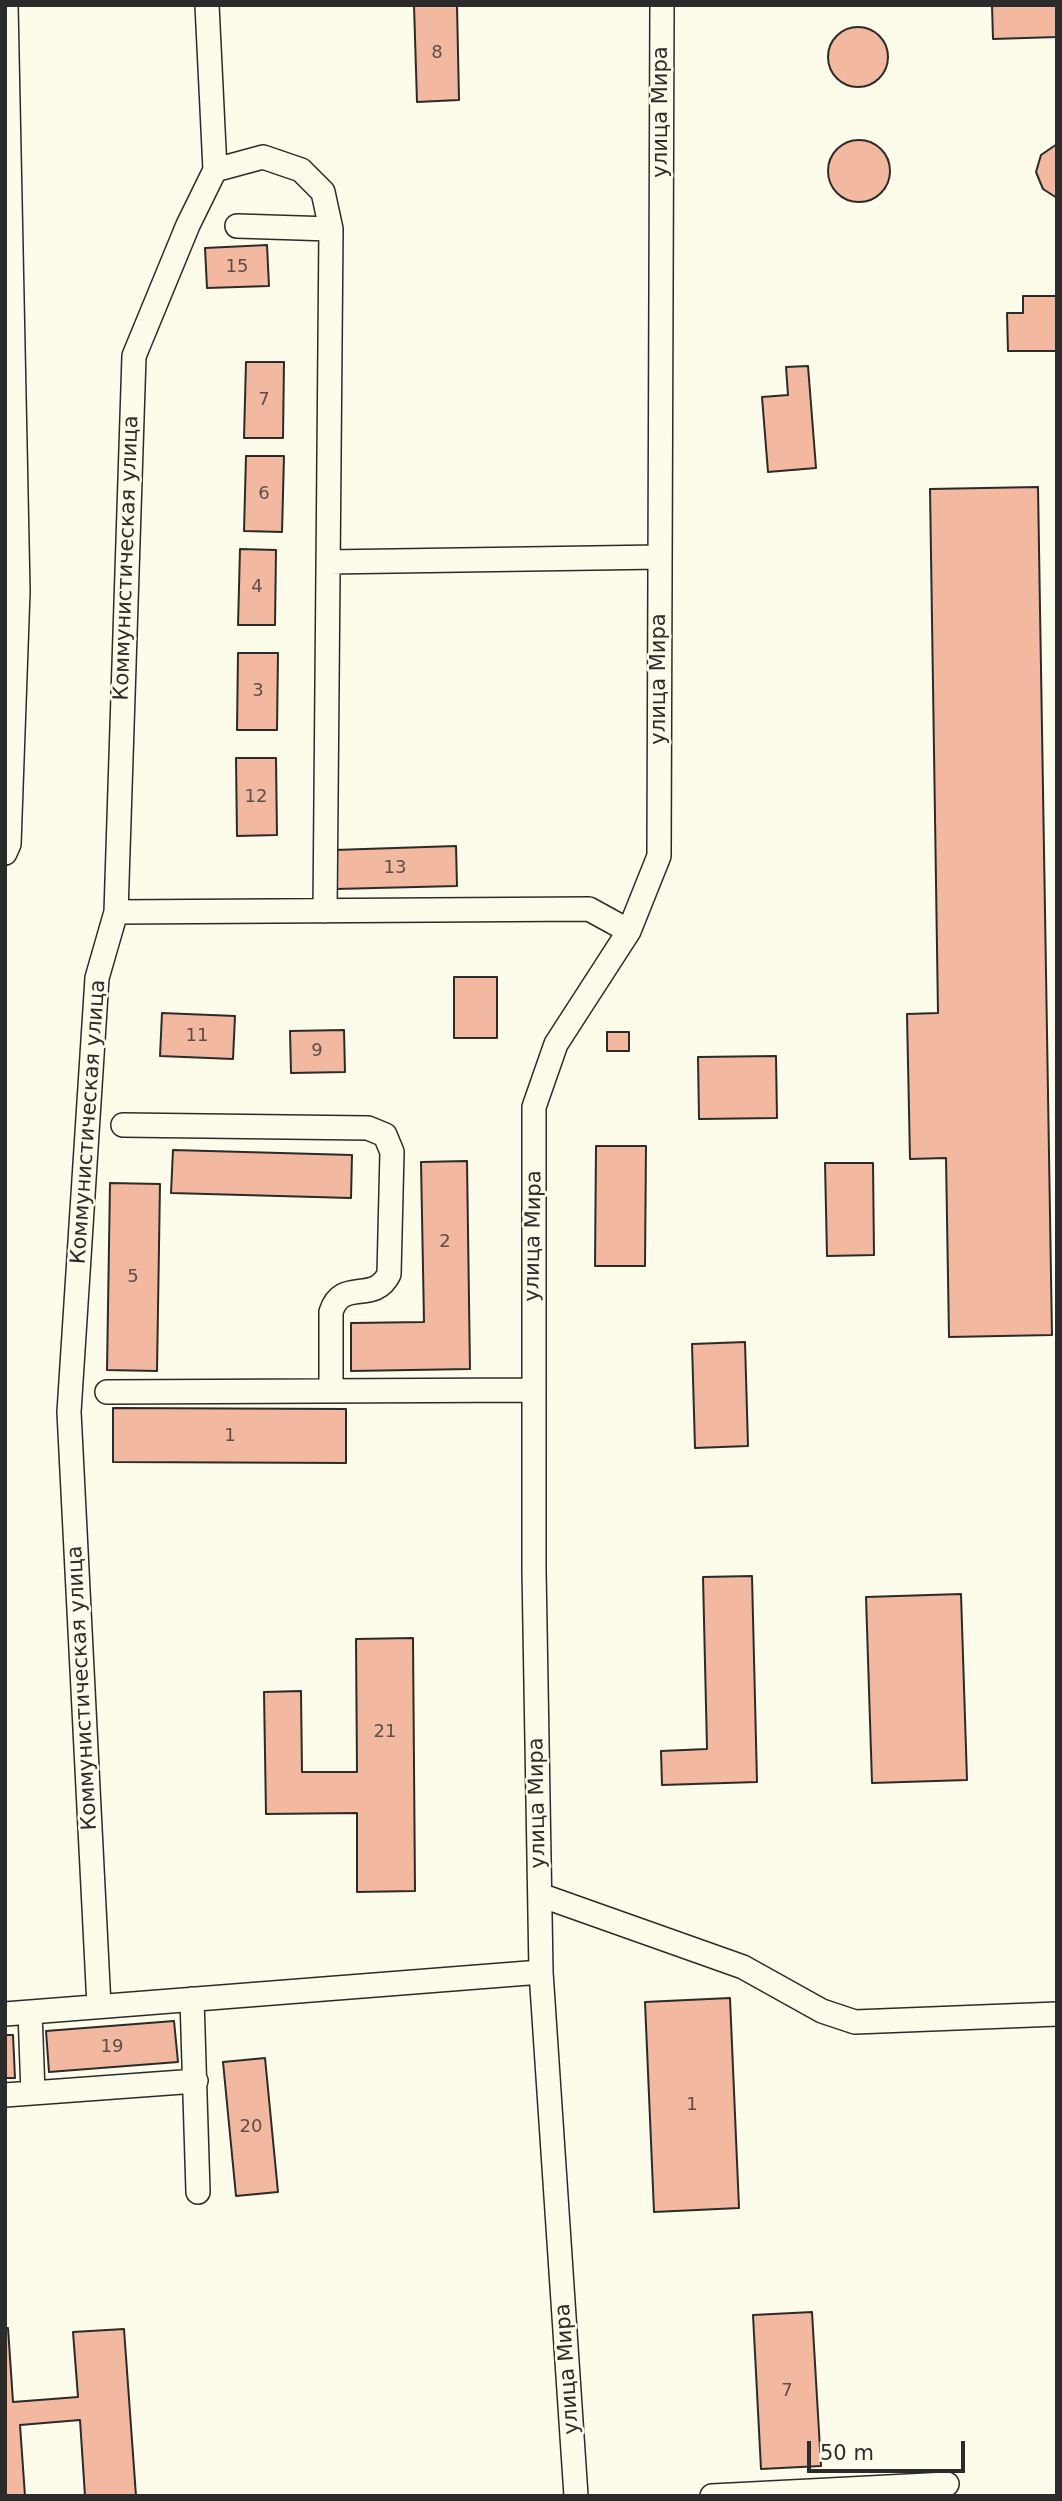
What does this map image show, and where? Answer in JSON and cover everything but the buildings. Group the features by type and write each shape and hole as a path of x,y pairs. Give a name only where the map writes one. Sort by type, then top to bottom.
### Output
{"street":[{"path":"5,853 9,844 18,591 6,5"},
{"name":"Коммунистическая улица","path":"99,2006 69,1412 97,978 116,912 134,356 188,225 215,170 208,5"},
{"name":"улица Мира","path":"576,2496 541,1972 533,1390 534,1107 556,1044 629,931 659,856 662,5"},
{"path":"215,170 263,157 301,170 323,192 331,229 325,911"},
{"path":"237,226 331,229"},
{"path":"328,562 660,557"},
{"path":"116,912 589,909 629,931"},
{"path":"123,1125 368,1128 385,1135 392,1152 389,1274 384,1284 374,1290 344,1293 334,1301 331,1312 331,1391"},
{"path":"107,1392 533,1390"},
{"path":"540,1895 743,1967 821,2011 855,2022 1057,2014"},
{"path":"5,2014 541,1972"},
{"path":"192,1999 198,2192"},
{"path":"30,2012 33,2093"},
{"path":"5,2095 196,2081"},
{"path":"712,2496 947,2484"}]}
